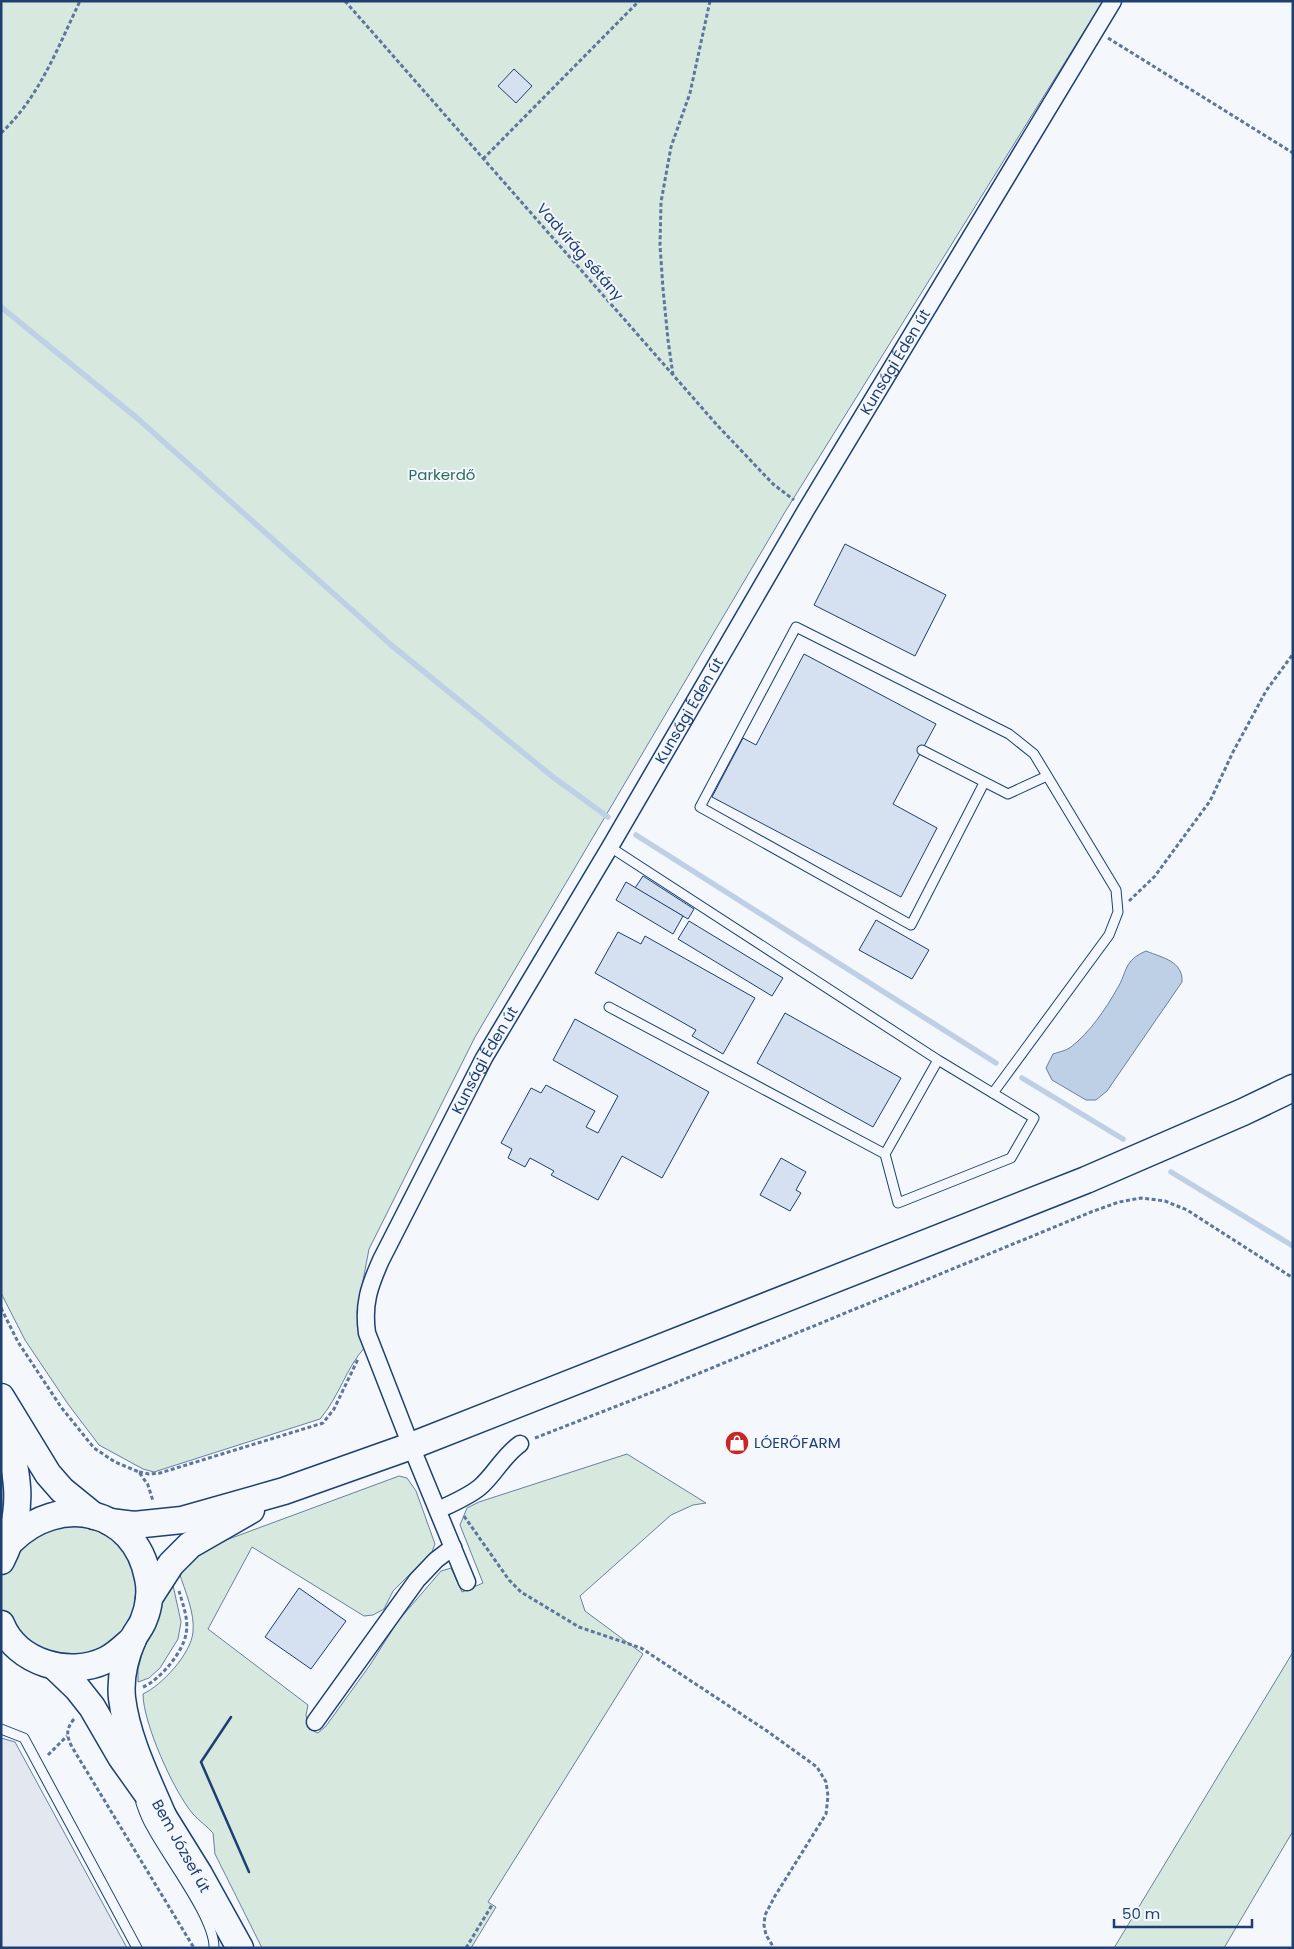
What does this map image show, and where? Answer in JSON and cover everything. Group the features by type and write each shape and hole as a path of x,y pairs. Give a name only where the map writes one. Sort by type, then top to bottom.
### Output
{"main road":[{"path":"6,1551 22,1530 49,1516 79,1513 134,1525 182,1520 284,1491 411,1446 1086,1180 1243,1112 1293,1088"},
{"path":"1,1397 48,1474 62,1490 124,1533 136,1546 145,1562 149,1580 149,1598 144,1619 133,1638 123,1665 122,1696 125,1714 137,1755 163,1816"},
{"path":"1,1415 17,1480 16,1515 6,1551"},
{"path":"149,1598 171,1564 190,1545 284,1491"},
{"path":"1,1624 14,1643 28,1655 54,1666 72,1668 89,1666 106,1660 121,1651 133,1638"},
{"path":"1,1653 28,1655"},
{"path":"54,1666 92,1707 121,1757 163,1816 199,1874 240,1948"}],"street":[{"name":"Kunsági Éden út","path":"467,1582 367,1333 365,1316 369,1288 380,1260 484,1058 610,847 806,510 1113,1"},
{"path":"438,1510 479,1488 508,1452 520,1444"},
{"path":"315,1722 417,1580 436,1560 453,1547"}],"lane":[{"path":"984,783 911,924 700,807 796,627 1009,734 1034,754 1116,890 1118,912 1109,935 993,1093"},
{"path":"922,750 1008,794 1048,776"},
{"path":"610,847 938,1060 1034,1118 1011,1158 898,1203 885,1154 938,1060"},
{"path":"609,1007 885,1154"},
{"path":"1,1729 24,1738 137,1948"},
{"name":"Bem József út","path":"121,1757 152,1828 204,1914 212,1932 214,1948"}],"path":[{"path":"1,133 16,119 41,83 80,1"},
{"name":"Vadvirág sétány","path":"344,1 717,425 773,484 806,510"},
{"path":"483,159 639,1"},
{"path":"673,376 663,289 660,245 661,202 672,147 690,93 710,1"},
{"path":"1095,30 1293,154"},
{"path":"1118,912 1155,876 1210,801 1233,752 1266,691 1293,654"},
{"path":"520,1444 1119,1202 1141,1198 1165,1201 1187,1210 1293,1278"},
{"path":"139,1472 149,1474 160,1473 323,1423 334,1409 358,1359 373,1348"},
{"path":"454,1503 482,1538 509,1580 521,1592 580,1627 641,1648 767,1731 817,1767 826,1782 828,1796 826,1814 775,1896 765,1916 766,1935 774,1948"},
{"path":"38,1764 67,1736"},
{"path":"466,1948 492,1905"}],"green space":[{"name":"Parkerdő","path":"1,1 1103,1 785,512 475,1037 369,1249 357,1312 365,1347 358,1355 327,1410 320,1419 154,1472 143,1469 99,1445 68,1404 25,1340 1,1293"},
{"path":"627,1454 706,1503 693,1505 671,1515 580,1596 585,1611 643,1654 488,1902 496,1907 471,1948 262,1948 215,1854 213,1833 185,1804 169,1774 154,1739 144,1707 143,1694 159,1684 167,1676 181,1659 191,1641 193,1632 192,1617 179,1572 190,1558 218,1543 399,1476 407,1478 416,1491 435,1544 432,1552 393,1591 384,1609 373,1615 364,1616 252,1547 208,1629 308,1705 306,1715 309,1729 318,1733 326,1726 370,1665 398,1621 441,1571 451,1568 462,1592 483,1583 460,1525 467,1508 479,1502"},
{"path":"96,1519 144,1568 125,1645 54,1664 1,1617 1,1565 26,1531"},
{"path":"171,1576 181,1622 178,1639 160,1668 149,1678 138,1682 138,1669 144,1646 155,1626 166,1585"},
{"path":"1293,1652 1293,1831 1224,1948 1114,1948"}],"shaded area":[{"path":"1,1738 15,1742 127,1948 1,1948"}],"water":[{"path":"1146,951 1165,958 1176,965 1182,982 1107,1091 1096,1100 1086,1100 1052,1080 1046,1068 1053,1054 1071,1047 1091,1028 1112,997 1127,967 1133,959"}],"building":[{"path":"514,69 532,86 516,103 498,86"},
{"path":"845,544 946,595 915,656 814,605"},
{"path":"804,654 936,724 893,804 937,828 901,897 712,797 743,738 756,745"},
{"path":"643,876 694,909 688,919 635,888"},
{"path":"626,882 683,916 673,934 616,900"},
{"path":"876,920 929,950 912,979 859,950"},
{"path":"689,921 783,978 772,996 678,939"},
{"path":"618,932 641,944 645,936 755,998 723,1054 692,1036 696,1030 595,973"},
{"path":"785,1013 901,1078 873,1127 757,1063"},
{"path":"575,1019 709,1092 662,1178 622,1156 598,1200 551,1175 554,1171 530,1158 525,1167 508,1158 512,1149 501,1143 531,1088 541,1093 546,1085 595,1111 586,1127 598,1133 618,1096 553,1060"},
{"path":"781,1158 806,1172 796,1190 801,1193 790,1211 760,1195"},
{"path":"299,1588 346,1621 311,1669 265,1637"}],"waterway":[{"path":"1,307 137,418 390,644 553,777 608,817"},
{"path":"636,835 996,1063"},
{"path":"1022,1078 1123,1139"},
{"path":"1171,1172 1293,1246"}],"wall":[{"path":"231,1717 201,1762 249,1872"}],"place":[{"name":"LÓERŐFARM","path":"737,1443"}]}
